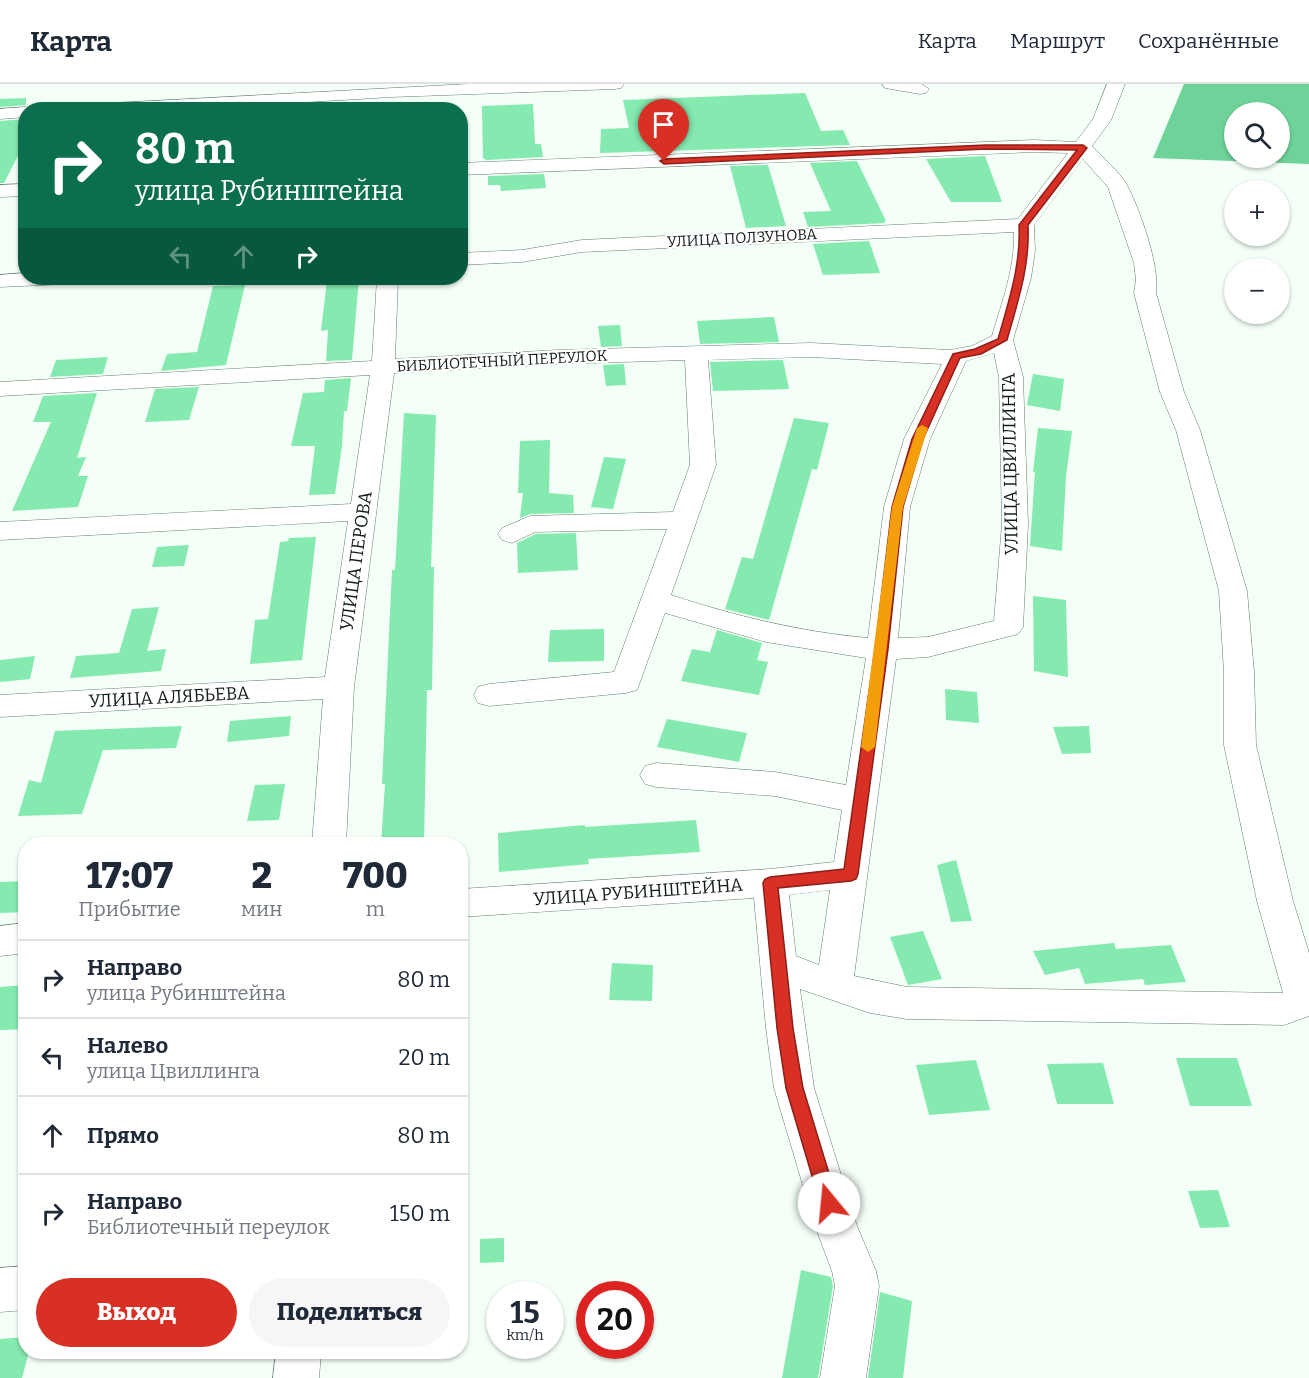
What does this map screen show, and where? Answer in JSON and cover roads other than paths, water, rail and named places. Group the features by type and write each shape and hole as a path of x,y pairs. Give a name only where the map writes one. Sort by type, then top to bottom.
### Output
{"street":[{"path":"244,102 615,84"},
{"path":"891,84 920,89"},
{"path":"1024,225 1102,120 1116,84"},
{"path":"0,114 18,113"},
{"path":"468,169 986,147 1083,148 1117,184 1144,263 1145,293 1172,392 1188,430 1233,591 1239,672 1240,745 1275,901 1303,994 1298,1004 1284,1010 908,1003 870,997 779,966"},
{"path":"0,191 18,190"},
{"name":"УЛИЦА ПОЛЗУНОВА","path":"468,259 522,256 582,246 1024,225"},
{"name":"УЛИЦА ЦВИЛЛИНГА","path":"882,649 928,647 1008,627 1016,524 1011,377 1002,340 1020,278 1025,250 1024,225"},
{"path":"0,280 18,279"},
{"name":"УЛИЦА ПЕРОВА","path":"329,837 339,687 383,367 387,285"},
{"name":"БИБЛИОТЕЧНЫЙ ПЕРЕУЛОК","path":"0,389 560,357 811,350 957,356 978,352 1002,340"},
{"path":"489,695 626,682 703,465 696,353"},
{"path":"834,986 882,649 897,507 917,439 957,356"},
{"path":"0,531 363,512"},
{"path":"512,534 530,524 682,520"},
{"path":"654,600 740,626 837,646 882,649"},
{"name":"УЛИЦА АЛЯБЬЕВА","path":"0,706 339,687"},
{"path":"656,775 776,784 861,801"},
{"name":"УЛИЦА РУБИНШТЕЙНА","path":"468,902 770,883 851,874"},
{"path":"770,883 794,1088 836,1226 854,1270 857,1286 843,1378"},
{"path":"0,941 18,939"},
{"path":"0,1290 18,1289"},
{"path":"296,1378 297,1359"}]}
